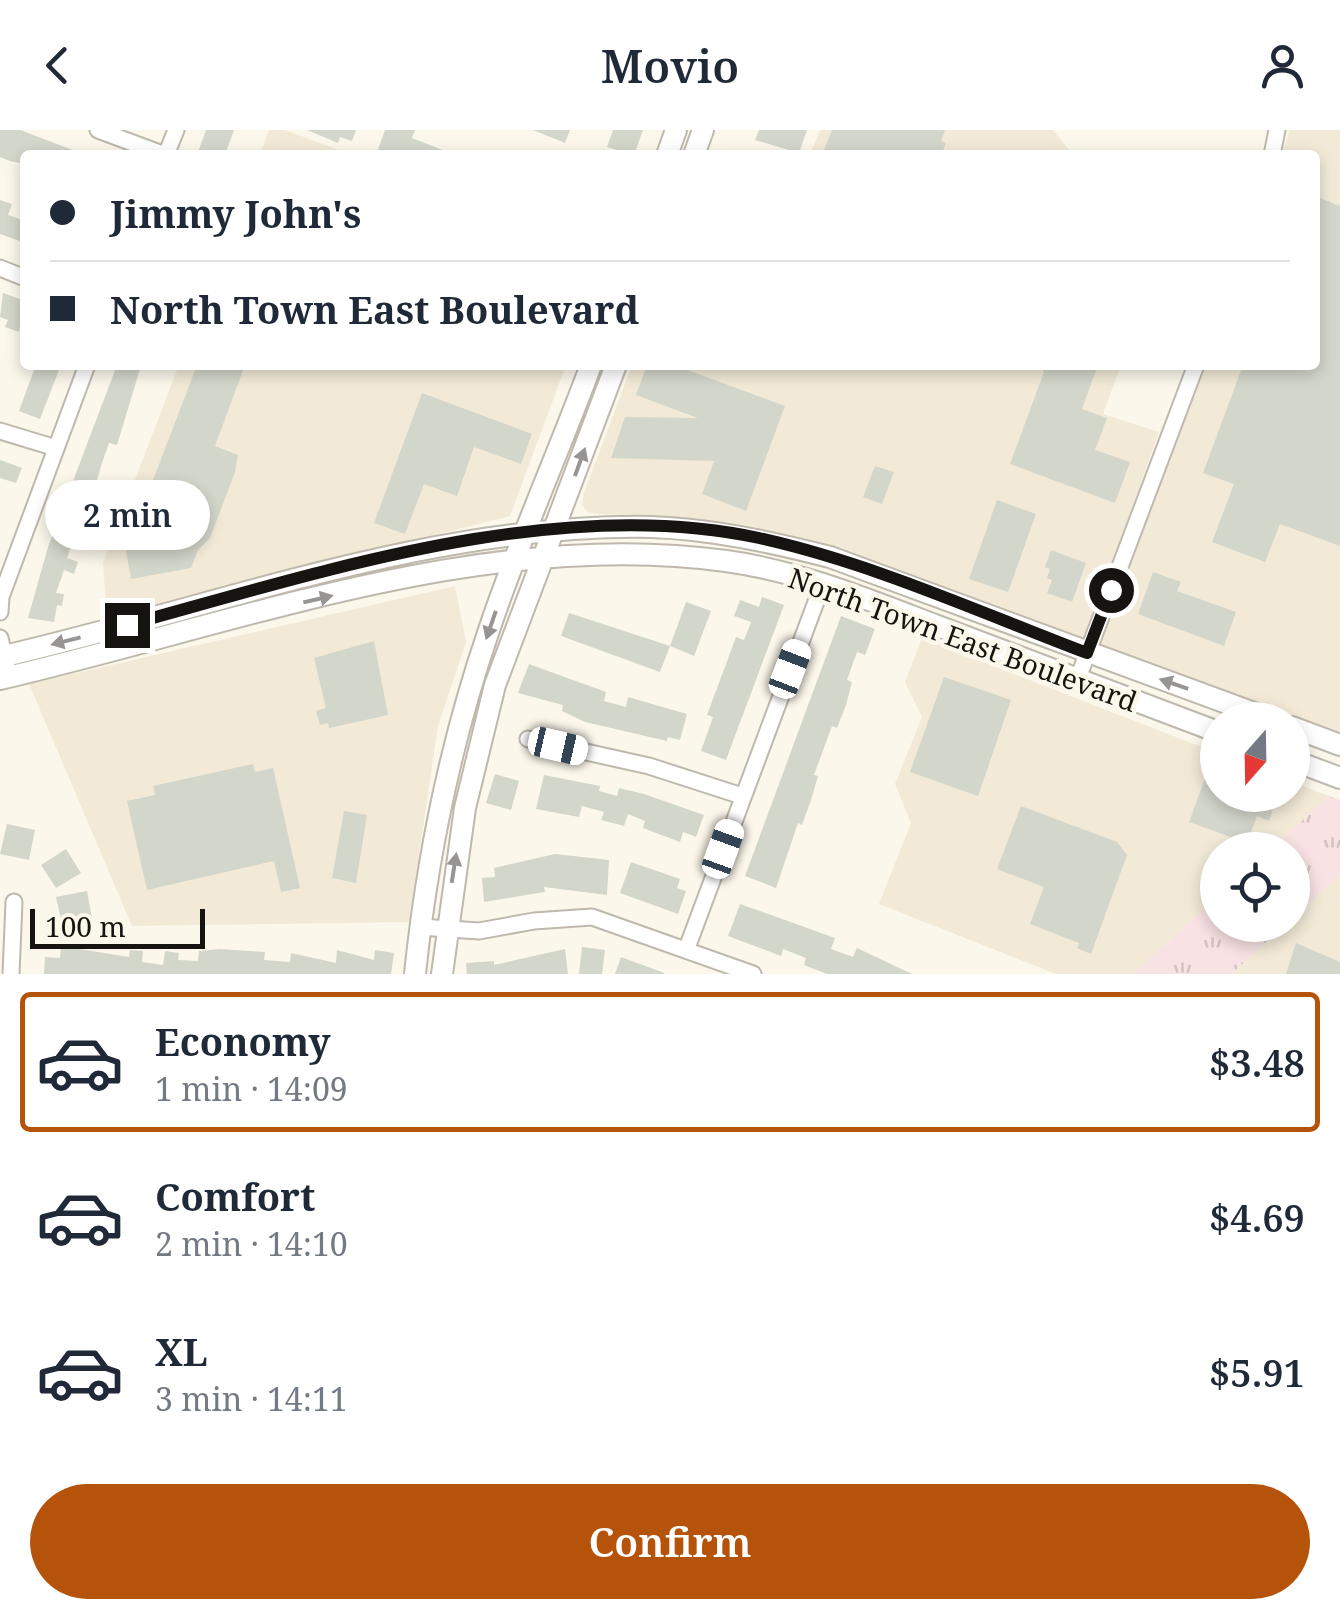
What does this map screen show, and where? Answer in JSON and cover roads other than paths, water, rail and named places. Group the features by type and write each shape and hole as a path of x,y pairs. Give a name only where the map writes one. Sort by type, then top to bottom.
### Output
{"main road":[{"path":"416,974 420,927 465,752 489,628 589,370"},
{"path":"442,974 465,752 555,531 614,370"},
{"name":"North Town East Boulevard","path":"1,650 350,568 528,532 647,527 728,535 830,556 1224,702"},
{"path":"725,561 728,535"},
{"name":"North Town East Boulevard","path":"4,678 356,590 544,554 646,554 725,561 822,583 1200,725"},
{"path":"350,568 356,590"},
{"path":"928,622 938,596"},
{"path":"228,598 234,619"},
{"path":"1197,724 1208,696"},
{"path":"1310,734 1340,745"},
{"path":"1310,767 1340,778"}],"street":[{"path":"98,130 152,150"},
{"path":"0,612 1,597 86,370"},
{"path":"1078,678 1194,370"},
{"path":"0,431 56,448"},
{"path":"686,948 822,583"},
{"path":"1,650 4,678"},
{"path":"528,739 649,766 742,796"},
{"path":"11,974 14,902"},
{"path":"420,927 479,931 534,921 592,918 753,974"}]}
